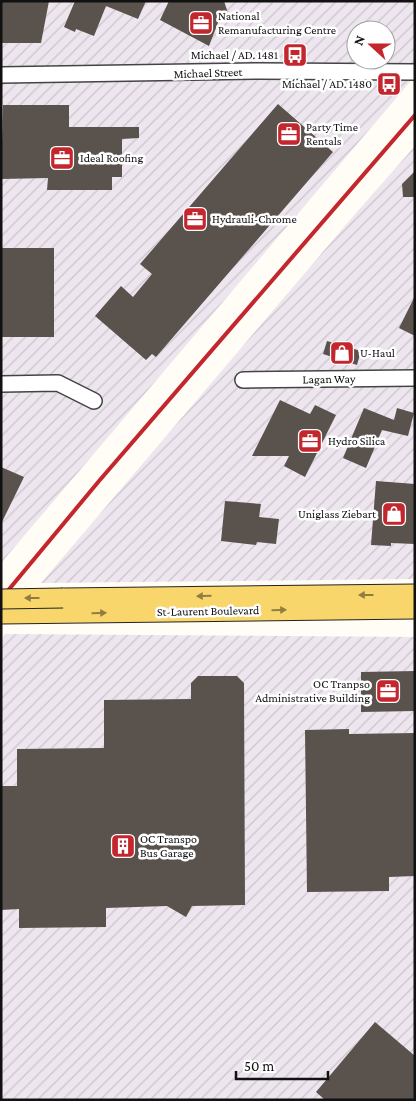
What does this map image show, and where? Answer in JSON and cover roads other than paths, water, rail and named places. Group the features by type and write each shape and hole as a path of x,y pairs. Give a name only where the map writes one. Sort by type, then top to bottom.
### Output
{"main road":[{"name":"St-Laurent Boulevard","path":"1,598 415,594"},
{"name":"St-Laurent Boulevard","path":"1,614 415,609"}],"street":[{"name":"Michael Street","path":"1,75 415,72"},
{"name":"Lagan Way","path":"243,380 415,378"},
{"path":"1,384 58,383 94,401"}],"railway":[{"path":"1,599 99,481 415,115"}],"place":[{"name":"National Remanufacturing Centre","path":"201,23"},
{"name":"Michael / AD. 1481","path":"295,55"},
{"name":"Michael / AD. 1480","path":"389,84"},
{"name":"Party Time Rentals","path":"289,134"},
{"name":"Ideal Roofing","path":"62,158"},
{"name":"Hydrauli-Chrome","path":"195,219"},
{"name":"U-Haul","path":"342,353"},
{"name":"Hydro Silica","path":"310,441"},
{"name":"Uniglass Ziebart","path":"394,514"},
{"name":"OC Tranpso Administrative Building","path":"388,691"},
{"name":"OC Transpo Bus Garage","path":"123,846"}]}
